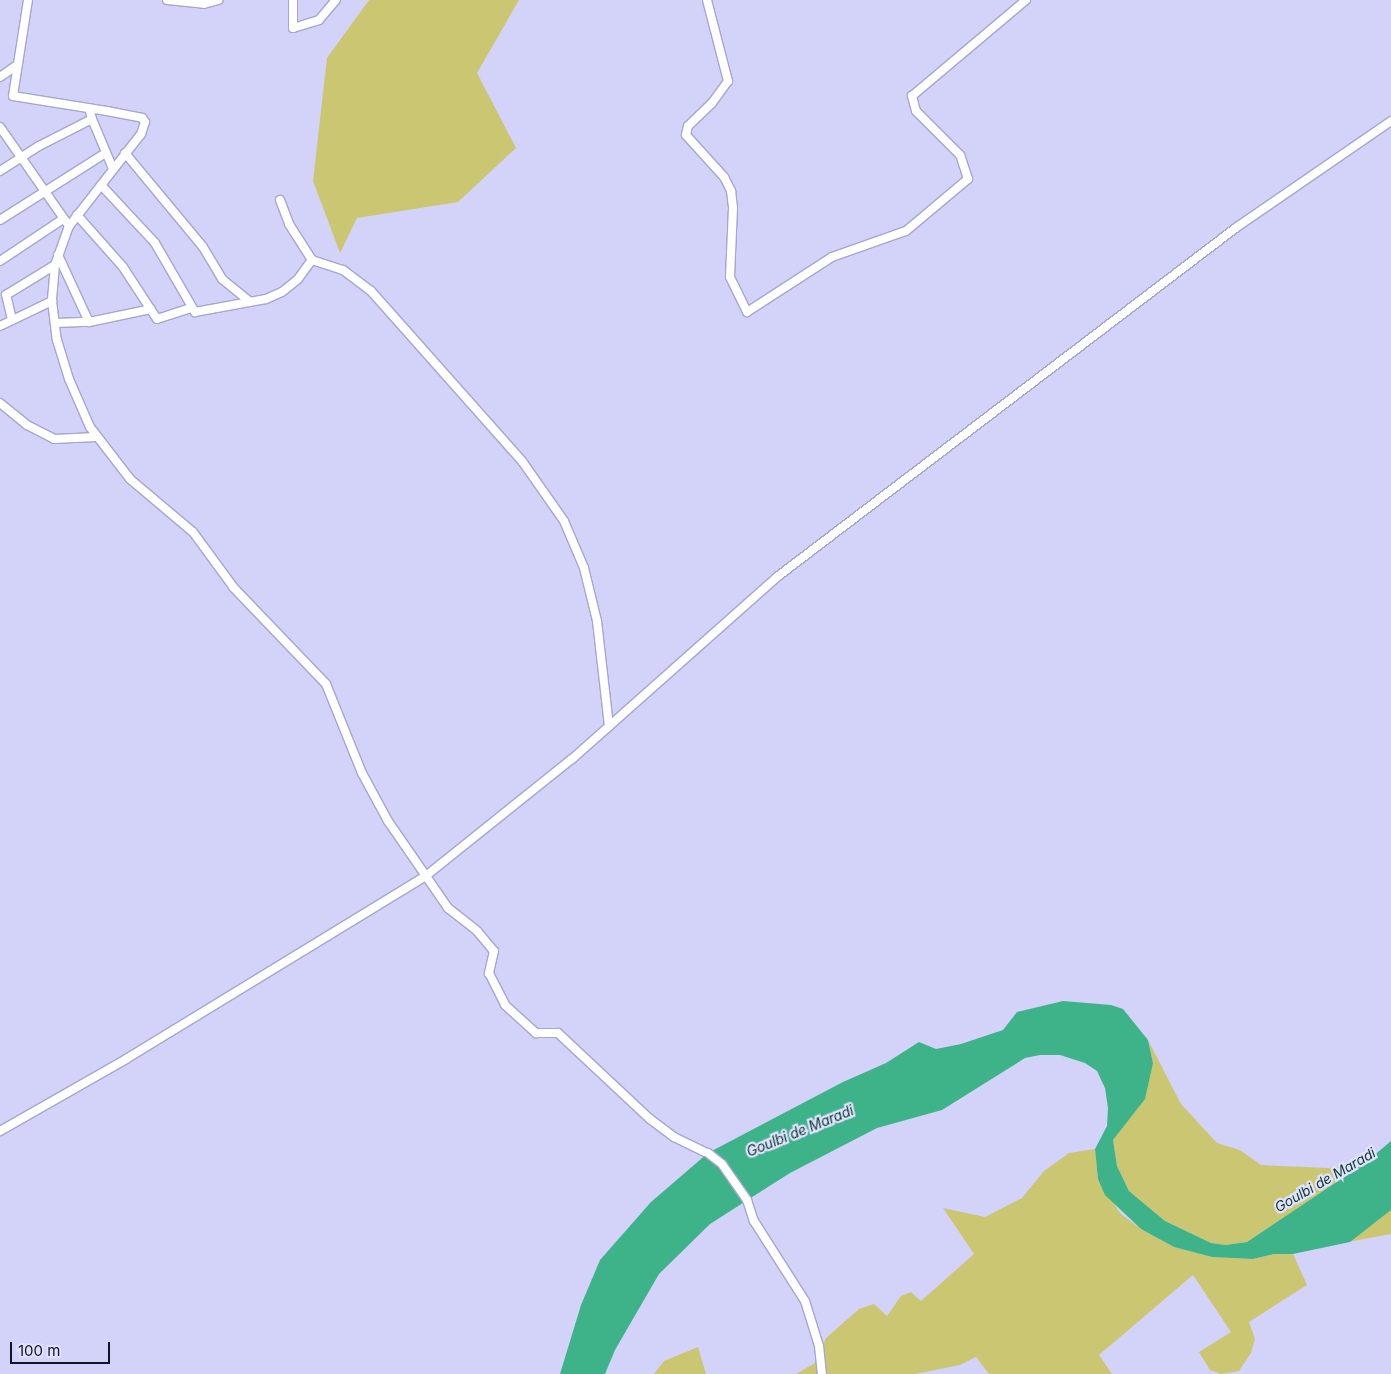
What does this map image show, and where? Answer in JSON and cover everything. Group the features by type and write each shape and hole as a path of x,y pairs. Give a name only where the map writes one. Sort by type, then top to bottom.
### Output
{"street":[{"path":"0,261 76,215 144,128 144,119 89,108 15,98 12,93 28,0"},
{"path":"167,0 204,4 218,0"},
{"path":"293,0 293,28 319,20 336,0"},
{"path":"707,0 728,81 712,103 688,126 686,135 729,187 733,208 730,277 746,312 832,257 906,231 968,179 960,155 916,110 912,96 1026,0"},
{"path":"0,77 16,66"},
{"path":"89,108 104,154 113,168"},
{"path":"0,171 22,156 92,119"},
{"path":"0,1131 126,1059 427,875 508,813 777,577 1237,227 1391,121"},
{"path":"0,127 22,156 44,192 66,222 55,264 52,301 55,323 66,373 96,436 147,496 193,532 234,588 326,684 372,796 448,908 477,931 494,950 489,973 490,981 515,1015 536,1033 558,1033 650,1119 674,1136 707,1152 722,1164 747,1200 758,1227 806,1301 819,1346 822,1374"},
{"path":"125,153 203,247 222,279 249,302"},
{"path":"0,220 104,154"},
{"path":"101,185 155,243 176,276 191,308 198,312 271,297 289,288 312,260"},
{"path":"280,200 289,224 312,260 350,274 371,291 522,460 564,521 584,568 598,629 609,726"},
{"path":"76,215 123,267 150,309 161,321 191,308"},
{"path":"58,255 89,322"},
{"path":"12,320 6,295 55,264"},
{"path":"0,326 52,301"},
{"path":"55,323 89,322 150,309"},
{"path":"0,403 27,425 54,439 64,441 90,435 96,436"}],"shaded area":[{"path":"369,0 519,0 477,73 516,148 458,202 357,218 340,253 313,181 327,58"},
{"path":"1148,1040 1181,1104 1217,1143 1240,1150 1261,1165 1328,1168 1365,1163 1247,1242 1226,1245 1211,1243 1165,1221 1129,1191 1117,1166 1113,1140 1128,1119 1153,1063"},
{"path":"1095,1149 1098,1179 1120,1213 1141,1229 1174,1247 1212,1257 1253,1259 1274,1254 1293,1254 1307,1285 1249,1322 1255,1339 1251,1353 1239,1371 1221,1374 1210,1370 1199,1352 1231,1332 1193,1275 1099,1355 1112,1374 989,1374 976,1357 960,1365 915,1374 796,1374 815,1363 826,1338 859,1309 874,1304 887,1316 901,1296 911,1292 921,1301 974,1254 943,1208 985,1217 1022,1198 1044,1171 1069,1153"},
{"path":"1391,1209 1391,1234 1348,1242"},
{"path":"698,1347 706,1374 654,1374 664,1361"}],"water":[{"name":"Goulbi de Maradi","path":"1063,1001 1111,1005 1123,1009 1148,1040 1153,1063 1145,1099 1113,1140 1117,1166 1129,1191 1165,1221 1211,1243 1226,1245 1247,1242 1365,1163 1391,1141 1391,1210 1350,1242 1293,1254 1274,1254 1253,1259 1212,1257 1174,1247 1141,1229 1105,1195 1098,1179 1095,1149 1107,1126 1108,1108 1105,1088 1097,1071 1085,1063 1060,1055 1040,1055 1025,1058 942,1110 877,1128 790,1173 710,1224 659,1274 615,1350 605,1374 560,1374 581,1305 600,1260 651,1202 708,1153 843,1082 886,1063 919,1042 936,1049 961,1044 1003,1030 1017,1012"}]}
